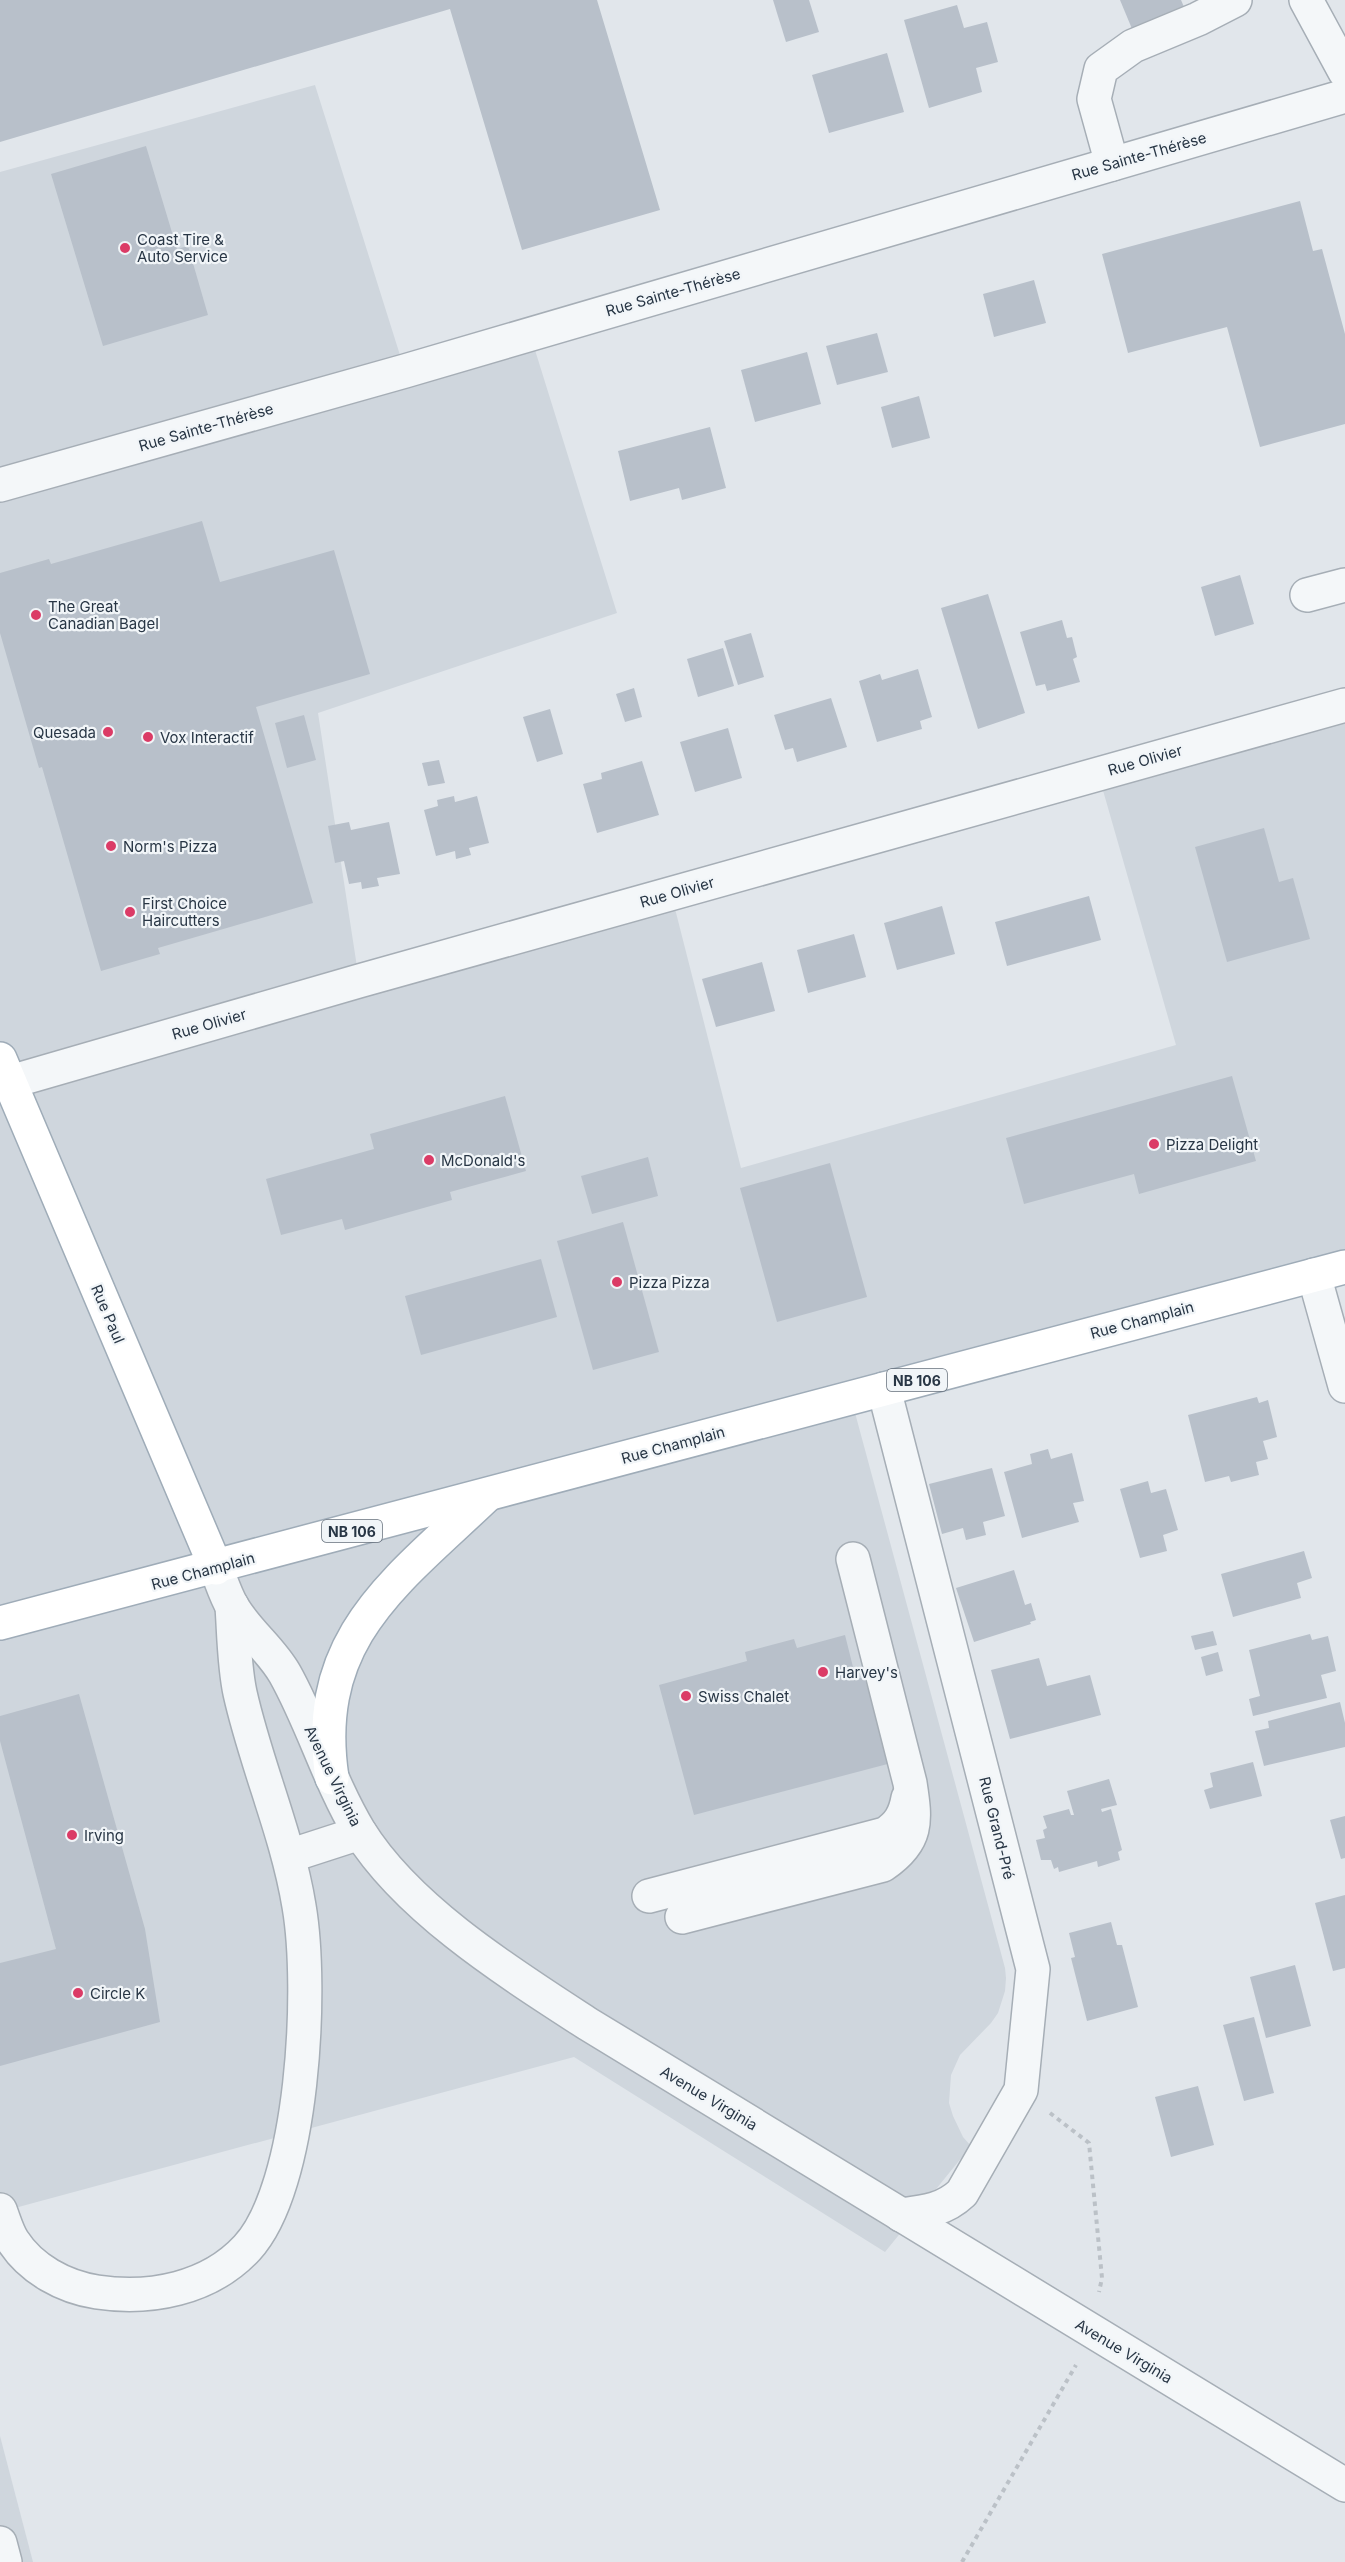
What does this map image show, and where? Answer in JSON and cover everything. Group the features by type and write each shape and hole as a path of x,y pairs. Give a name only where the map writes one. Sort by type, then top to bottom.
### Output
{"main road":[{"name":"Rue Paul","path":"5,1071 216,1568"},
{"name":"Rue Champlain","path":"0,1623 216,1568 1345,1267"},
{"path":"332,1778 327,1747 333,1696 342,1662 361,1624 382,1596 489,1494"}],"street":[{"path":"1112,164 1094,99 1101,69 1134,46 1198,19 1235,0"},
{"path":"1306,0 1345,72"},
{"name":"Rue Sainte-Thérèse","path":"0,485 405,371 1345,96"},
{"path":"1308,595 1345,585"},
{"name":"Rue Olivier","path":"5,1071 359,981 1345,705"},
{"path":"1314,1275 1345,1386"},
{"name":"Rue Grand-Pré","path":"884,1389 1033,1969 1022,2090 962,2193 940,2209 901,2215"},
{"path":"682,1917 883,1865 900,1853 912,1835 914,1810 910,1783 853,1559"},
{"name":"Avenue Virginia","path":"216,1568 232,1606 285,1673 332,1778 360,1833 390,1871 437,1916 533,1988 588,2024 1345,2485"},
{"path":"0,2210 12,2240 32,2265 59,2281 94,2292 132,2296 170,2291 201,2281 228,2266 249,2246 270,2212 278,2189 298,2094 304,2026 304,1956 299,1908 289,1856 239,1691 232,1606"},
{"path":"649,1896 885,1834 895,1828 903,1817 910,1783"},
{"path":"289,1856 360,1833"},
{"path":"0,2543 5,2562"}],"shaded area":[{"path":"315,85 405,371 530,334 617,613 318,713 359,980 671,893 741,1168 1176,1045 1098,773 1345,705 1345,1267 851,1398 1006,1978 1005,1991 998,2013 960,2055 951,2075 949,2103 963,2137 971,2146 885,2252 574,2057 0,2212 0,172"},
{"path":"0,2436 33,2562 0,2562"}],"building":[{"path":"0,0 597,0 660,210 522,250 450,9 0,142"},
{"path":"773,0 809,0 819,32 786,42"},
{"path":"1120,0 1181,0 1187,14 1135,36"},
{"path":"957,5 964,28 987,22 998,62 976,68 982,92 929,108 904,20"},
{"path":"887,53 904,112 829,133 812,75"},
{"name":"Coast Tire & Auto Service","path":"146,146 177,249 188,246 208,315 103,346 51,174"},
{"path":"1300,201 1313,251 1322,249 1345,334 1345,424 1260,447 1227,327 1128,353 1102,254"},
{"path":"1034,280 1046,323 994,337 983,294"},
{"path":"877,333 888,372 837,385 826,346"},
{"path":"807,352 821,404 755,422 741,370"},
{"path":"919,396 930,438 892,448 881,407"},
{"path":"710,427 726,488 682,500 679,488 630,501 618,451"},
{"name":"Vox Interactif","path":"202,521 220,582 334,550 370,674 256,707 313,903 158,948 160,954 101,971 42,767 39,768 0,633 0,573 49,559 51,564"},
{"path":"1240,575 1254,624 1215,636 1201,587"},
{"path":"988,594 1025,713 978,729 941,608"},
{"path":"1062,620 1067,638 1072,637 1077,657 1073,659 1080,682 1047,691 1045,684 1036,686 1020,632"},
{"path":"751,633 764,677 738,685 724,641"},
{"path":"723,648 734,686 698,697 687,659"},
{"path":"918,669 932,717 920,721 922,729 877,742 859,681 880,674 882,680"},
{"path":"634,688 642,717 625,722 616,694"},
{"path":"831,698 847,747 797,762 793,748 785,750 774,715"},
{"path":"550,709 563,754 537,762 523,717"},
{"path":"304,715 316,760 287,768 275,723"},
{"path":"728,728 742,778 695,792 680,742"},
{"path":"439,760 445,783 428,786 422,763"},
{"path":"642,761 659,815 597,833 583,784 602,779 601,773"},
{"path":"454,796 455,802 477,796 489,843 469,848 471,855 456,859 455,851 436,856 424,810 438,806 437,800"},
{"path":"349,822 351,830 389,822 400,874 377,878 379,886 362,889 361,882 349,884 344,861 335,863 328,826"},
{"path":"1264,828 1279,882 1293,878 1310,939 1227,962 1195,847"},
{"path":"1089,896 1101,940 1007,966 995,922"},
{"path":"942,906 955,954 897,970 884,923"},
{"path":"854,934 866,977 808,993 797,950"},
{"path":"762,962 775,1011 716,1027 702,979"},
{"path":"1232,1076 1256,1161 1139,1194 1134,1174 1024,1204 1006,1138"},
{"name":"McDonald's","path":"505,1096 526,1171 450,1192 452,1200 345,1230 342,1219 281,1235 266,1179 374,1149 370,1134"},
{"path":"648,1157 658,1196 592,1214 581,1176"},
{"path":"830,1163 867,1297 777,1322 740,1188"},
{"path":"623,1222 659,1352 593,1370 557,1241"},
{"path":"541,1259 557,1317 421,1355 405,1296"},
{"path":"1257,1397 1259,1403 1268,1400 1277,1437 1263,1441 1268,1459 1256,1462 1259,1475 1231,1482 1229,1476 1205,1482 1188,1415"},
{"path":"1048,1449 1051,1459 1072,1453 1084,1501 1073,1503 1079,1522 1022,1538 1004,1472 1032,1464 1030,1454"},
{"path":"992,1468 1005,1516 983,1522 986,1535 966,1540 963,1528 942,1534 929,1484"},
{"path":"1148,1481 1151,1493 1166,1489 1178,1530 1163,1535 1167,1551 1140,1558 1120,1489"},
{"path":"1304,1551 1312,1578 1297,1583 1301,1598 1233,1617 1221,1574"},
{"path":"1014,1570 1025,1605 1031,1603 1036,1620 1030,1622 1031,1624 974,1642 956,1588"},
{"path":"1213,1631 1217,1645 1195,1650 1191,1636"},
{"path":"1310,1634 1312,1640 1328,1636 1336,1671 1321,1675 1327,1698 1253,1716 1249,1699 1260,1696 1249,1650"},
{"path":"845,1635 856,1679 864,1677 870,1695 881,1692 899,1761 694,1815 659,1685 747,1661 745,1652 794,1639 797,1648"},
{"path":"1218,1652 1223,1671 1206,1676 1201,1657"},
{"path":"1039,1658 1047,1686 1090,1675 1101,1715 1010,1739 991,1670"},
{"path":"79,1694 145,1929 160,2022 0,2066 0,1963 56,1949 0,1741 0,1716"},
{"path":"1340,1702 1345,1723 1345,1747 1264,1766 1255,1731 1269,1728 1268,1721"},
{"path":"1253,1762 1262,1796 1210,1809 1204,1790 1213,1787 1210,1773"},
{"path":"1109,1779 1117,1805 1101,1809 1102,1812 1111,1809 1122,1850 1118,1852 1120,1860 1098,1867 1097,1861 1059,1872 1058,1867 1054,1869 1051,1860 1041,1860 1036,1840 1045,1838 1043,1830 1047,1828 1043,1816 1069,1809 1071,1815 1074,1815 1067,1791"},
{"path":"1345,1816 1345,1858 1341,1859 1330,1820"},
{"path":"1345,1895 1345,1968 1333,1971 1315,1903"},
{"path":"1111,1922 1117,1945 1122,1945 1138,2007 1087,2021 1071,1958 1075,1957 1069,1933"},
{"path":"1295,1965 1311,2026 1266,2038 1250,1977"},
{"path":"1254,2017 1274,2093 1244,2101 1223,2025"},
{"path":"1198,2086 1214,2145 1171,2157 1155,2097"}],"place":[{"name":"Coast Tire & Auto Service","path":"125,248"},
{"name":"The Great Canadian Bagel","path":"36,615"},
{"name":"Quesada","path":"108,732"},
{"name":"Vox Interactif","path":"148,737"},
{"name":"Norm's Pizza","path":"111,846"},
{"name":"First Choice Haircutters","path":"130,912"},
{"name":"Pizza Delight","path":"1154,1144"},
{"name":"McDonald's","path":"429,1160"},
{"name":"Pizza Pizza","path":"617,1282"},
{"name":"Harvey's","path":"823,1672"},
{"name":"Swiss Chalet","path":"686,1696"},
{"name":"Irving","path":"72,1835"},
{"name":"Circle K","path":"78,1993"}]}
